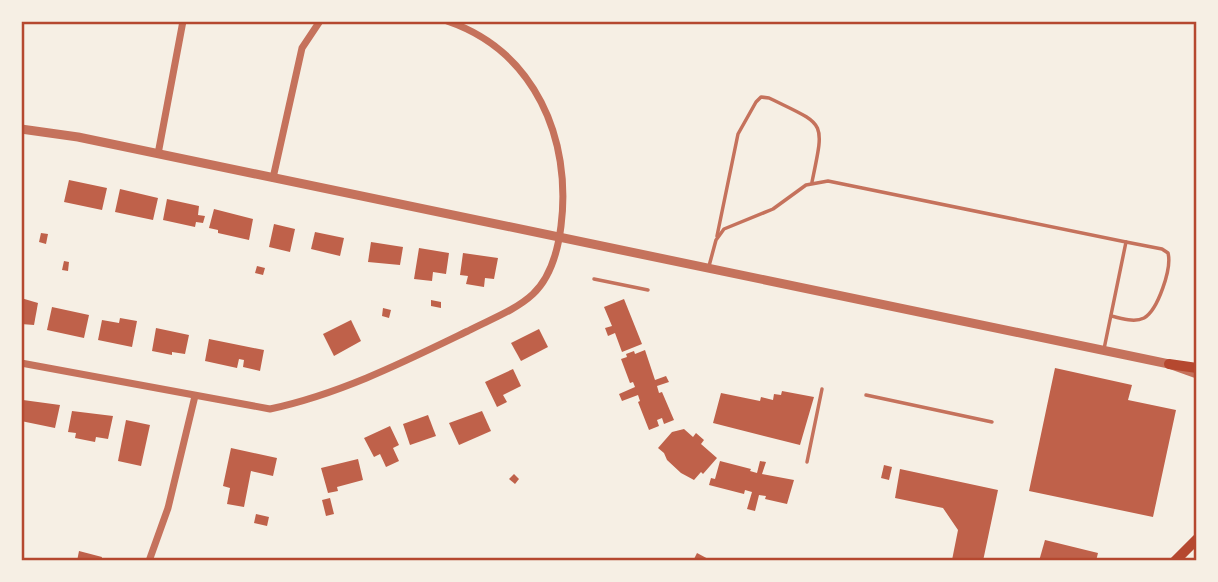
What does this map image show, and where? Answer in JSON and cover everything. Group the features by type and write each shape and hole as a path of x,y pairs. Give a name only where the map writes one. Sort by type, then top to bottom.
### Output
{"main road":[{"path":"1169,364 1197,368"},
{"path":"1175,561 1197,540"}],"street":[{"path":"158,154 183,21"},
{"path":"273,178 302,48 320,21"},
{"path":"21,363 266,409 296,404 352,385 500,315 532,296 552,266 559,237 564,201 561,155 546,112 511,60 460,22 447,21"},
{"path":"21,129 78,137 1104,350 1169,364 1197,374"},
{"path":"149,561 168,508 195,396"}],"lane":[{"path":"708,268 738,134 761,97 769,98 813,120 819,129 821,140 812,182"},
{"path":"716,240 727,227 774,209 812,182 828,181 1161,249 1168,253 1171,263 1154,306 1145,317 1133,320 1111,316"},
{"path":"1104,350 1126,242"},
{"path":"594,279 648,290"},
{"path":"807,462 822,389"},
{"path":"866,395 992,422"}],"building":[{"path":"69,180 107,188 102,210 64,202"},
{"path":"120,189 158,198 153,220 115,212"},
{"path":"167,199 199,206 198,215 205,216 203,223 196,222 195,227 163,220"},
{"path":"214,209 253,219 249,240 218,233 218,230 209,228"},
{"path":"274,224 295,229 290,252 269,247"},
{"path":"315,232 344,238 340,256 311,249"},
{"path":"41,233 48,234 46,244 39,242"},
{"path":"371,242 403,247 400,265 368,262"},
{"path":"419,248 449,253 446,274 433,272 432,281 414,279"},
{"path":"463,253 498,258 494,279 485,278 484,287 466,284 468,276 460,275"},
{"path":"64,261 69,262 68,271 62,270"},
{"path":"257,266 265,268 263,275 255,273"},
{"path":"21,298 38,303 34,325 21,324"},
{"path":"624,299 642,344 622,352 615,333 608,336 605,328 612,326 604,307"},
{"path":"431,300 441,302 441,308 431,306"},
{"path":"52,307 89,315 84,338 47,330"},
{"path":"383,308 391,310 389,318 382,316"},
{"path":"120,318 137,321 132,347 98,340 102,320 119,323"},
{"path":"351,320 361,341 334,356 323,334"},
{"path":"156,328 189,335 185,354 172,352 172,355 152,351"},
{"path":"539,329 548,347 521,361 511,343"},
{"path":"209,339 264,350 260,371 243,367 244,360 239,359 237,368 205,361"},
{"path":"645,350 655,380 666,376 669,382 657,386 674,420 664,424 662,418 657,420 659,426 649,430 638,395 622,401 619,394 635,387 633,382 630,383 621,359 634,351 635,354"},
{"path":"1055,368 1132,385 1128,400 1176,410 1153,517 1029,491"},
{"path":"513,369 521,386 503,395 507,402 497,407 485,382"},
{"path":"782,391 814,397 800,445 713,423 721,393 760,401 761,397 773,400 774,394 781,395"},
{"path":"23,400 60,405 55,428 21,421"},
{"path":"72,411 113,416 108,439 96,437 95,442 75,438 76,433 68,432"},
{"path":"482,411 491,431 459,445 449,423"},
{"path":"428,415 436,436 410,445 403,424"},
{"path":"126,420 150,425 141,466 118,461"},
{"path":"390,426 399,445 393,448 399,461 386,467 380,454 374,457 364,438"},
{"path":"684,429 693,437 696,433 704,440 701,444 717,458 694,480 681,473 658,448 672,432"},
{"path":"231,448 277,458 273,476 251,471 244,507 227,504 230,488 223,486"},
{"path":"358,459 363,480 337,487 338,491 328,493 321,468"},
{"path":"720,461 757,473 760,461 766,462 762,474 794,480 787,504 759,495 755,511 747,509 752,492 745,490 744,494 709,485 711,478 715,479"},
{"path":"884,465 892,467 889,480 881,478"},
{"path":"900,469 998,490 983,561 952,560 958,530 943,508 895,498"},
{"path":"514,474 519,479 515,484 509,479"},
{"path":"330,498 334,514 326,516 322,500"},
{"path":"256,514 269,517 267,526 254,523"},
{"path":"1045,540 1098,553 1096,561 1039,561"},
{"path":"79,551 102,557 101,561 77,561"},
{"path":"697,553 712,561 693,561"}]}
